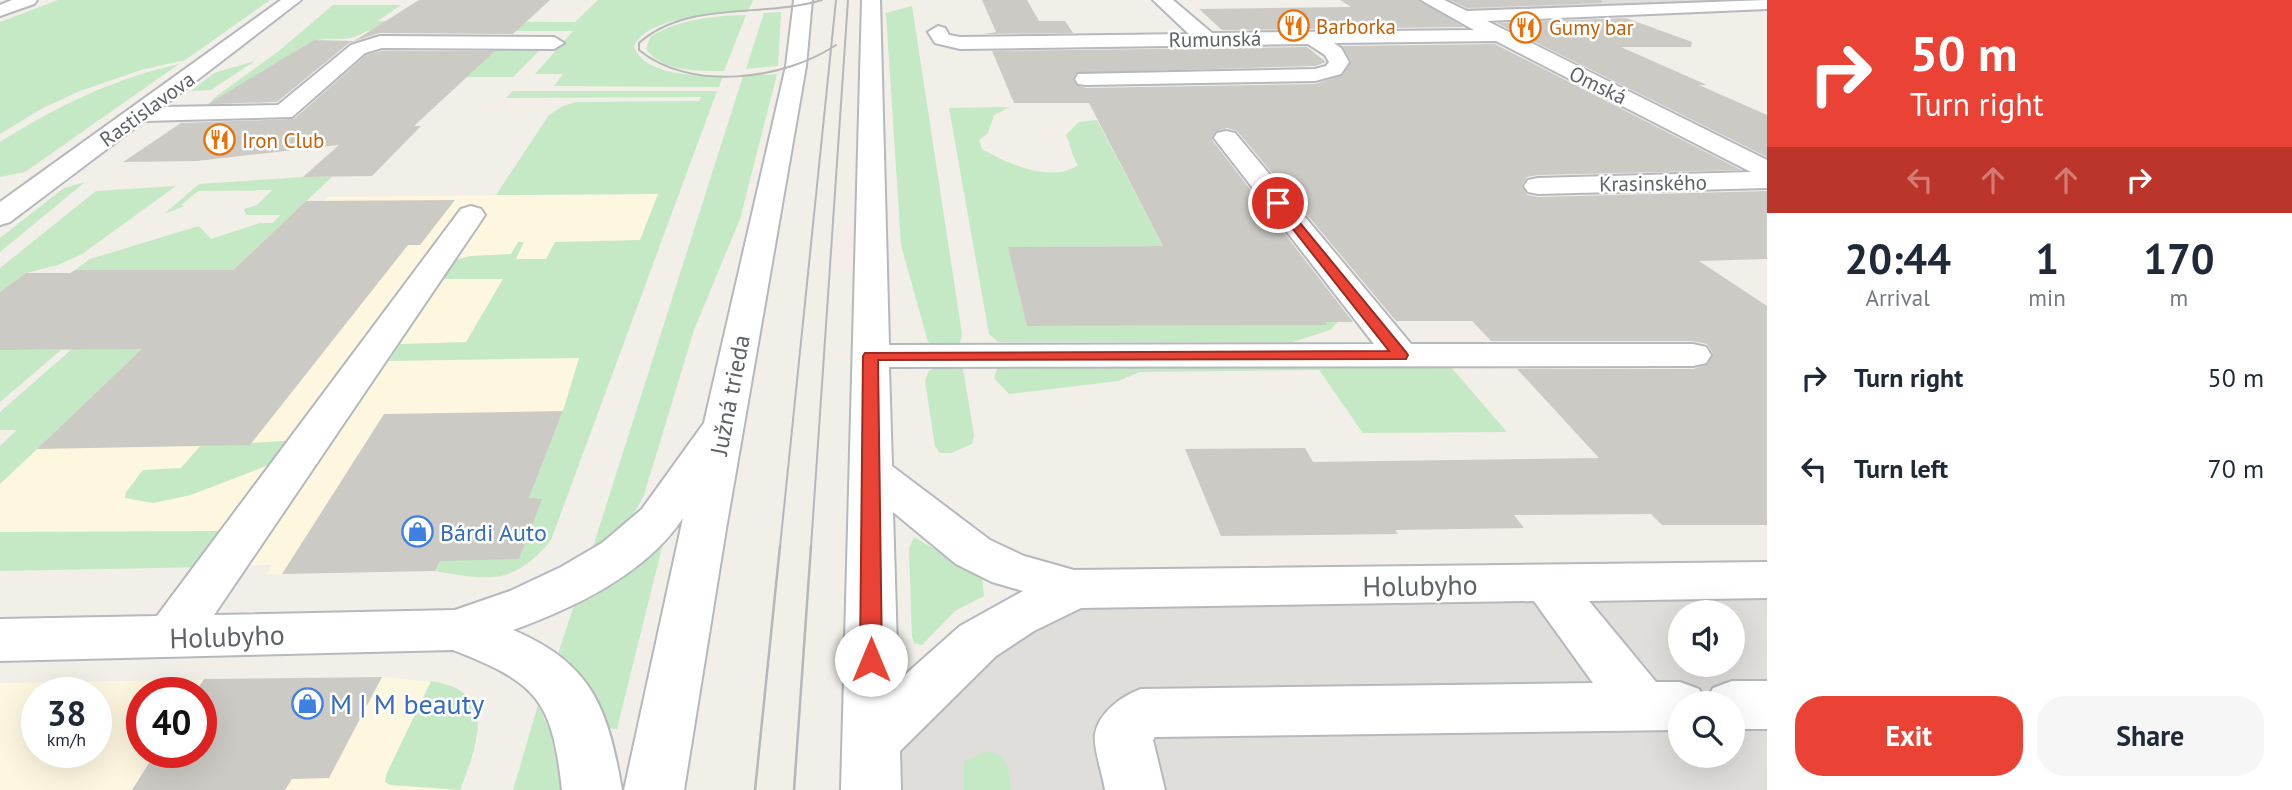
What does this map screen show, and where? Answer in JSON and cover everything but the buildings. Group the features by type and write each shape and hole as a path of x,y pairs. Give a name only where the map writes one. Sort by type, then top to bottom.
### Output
{"street":[{"path":"0,11 28,0"},
{"name":"Rastislavova","path":"0,216 292,0"},
{"name":"Južná trieda","path":"654,790 796,66 803,0"},
{"path":"871,0 871,765"},
{"path":"1162,0 1208,40"},
{"name":"Omská","path":"1430,0 1761,163"},
{"path":"1761,0 1767,3"},
{"path":"1462,17 1767,3"},
{"name":"Rumunská","path":"938,32 942,39 960,43 1497,35"},
{"path":"1086,79 1315,75 1334,70 1339,62 1334,52 1313,38"},
{"path":"141,114 284,112 358,49 380,42 554,43"},
{"path":"1226,138 1401,355"},
{"path":"10,178 65,169"},
{"name":"Krasinského","path":"1538,186 1767,180"},
{"path":"170,638 471,215"},
{"path":"871,356 1693,355"},
{"path":"455,630 528,606 619,555 658,520 724,424"},
{"path":"872,472 973,552 1009,569 1073,589"},
{"name":"Holubyho","path":"1073,589 1767,580"},
{"path":"1548,584 1661,706"},
{"path":"871,765 978,640 1016,617 1073,589"},
{"path":"455,630 530,660 556,681 582,730 592,790"},
{"name":"Holubyho","path":"0,640 455,630"},
{"path":"1745,705 1767,705"},
{"path":"1135,790 1123,735 1141,713 1661,706"}],"shaded area":[{"path":"1430,0 1767,0 1767,4 1462,17"},
{"path":"659,194 519,559 441,561 435,571 267,574 272,565 0,571 0,484 91,397 328,197"},
{"path":"1767,580 1767,790 871,790 871,741 1074,589"},
{"path":"381,677 446,683 468,697 476,711 478,741 460,790 0,790 0,683 21,683 21,768 112,768 112,681 126,681 126,768 217,768 217,680"}],"green space":[{"path":"58,0 270,0 185,60 141,70 80,91 43,108 0,134 0,22"},
{"path":"598,0 753,0 748,12 703,15 668,23 641,37 634,47 640,57 661,69 723,76 719,87 554,86 563,74 535,74 573,31 367,31 352,38 314,41 283,61 226,108 208,106 214,98 280,50 333,5 401,5 378,21 575,22"},
{"path":"912,6 962,334 960,343 952,346 928,342 901,245 886,13"},
{"path":"781,12 778,66 746,69 764,13"},
{"path":"746,15 724,71 671,66 653,57 646,49 650,37 684,22"},
{"path":"496,49 540,50 513,77 467,77"},
{"path":"255,61 211,90 191,91 214,73"},
{"path":"179,64 25,172 0,177 0,142 86,95 131,77"},
{"path":"777,74 740,219 694,330 644,495 629,523 590,556 743,76"},
{"path":"513,91 717,91 551,540 525,566 512,572 499,576 470,576 435,571 440,561 529,498 563,411 579,358 389,361 400,344 466,342 503,279 442,279 454,260 470,256 511,254 518,242 524,242 516,259 546,259 555,242 640,240 658,194 496,195 549,115 576,102 699,101 701,97 506,98"},
{"path":"1010,107 994,115 988,133 979,140 982,149 1029,169 1043,172 1067,170 1078,165 1066,135 1079,122 1097,120 1163,246 1009,247 1027,326 1326,325 1300,286 1323,287 1336,300 1341,319 1330,330 1293,342 998,342 989,334 949,108"},
{"path":"332,177 208,293 116,270 75,270 90,259 199,226 211,239 260,223 272,223 281,215 246,215 244,209 257,205 272,190 198,191 181,205 185,206 164,214 199,184"},
{"path":"85,182 0,252 0,238 64,188"},
{"path":"176,186 82,254 58,265 26,273 0,292 0,268 96,191"},
{"path":"0,334 23,350 61,350 0,402"},
{"path":"72,349 148,349 91,398 0,484 0,446 17,430 0,430 0,412"},
{"path":"962,363 974,435 972,444 951,453 940,453 935,446 925,381 928,372 935,367"},
{"path":"999,363 1450,366 1507,432 1363,433 1319,370 1140,372 1118,381 1009,394 994,378"},
{"path":"299,440 279,461 191,495 153,503 125,498 126,492 143,470 181,468 200,446"},
{"path":"221,531 208,567 0,571 0,532"},
{"path":"914,537 982,577 984,596 955,611 922,645 914,643 912,636 909,549"},
{"path":"663,543 617,729 609,728 586,684 558,654 577,596 652,544"},
{"path":"431,681 453,687 467,696 475,708 478,723 476,739 460,790 390,785 385,782"},
{"path":"538,705 551,734 561,790 513,790"},
{"path":"987,751 1001,756 1008,768 1011,790 964,790 964,761"}],"tram line":[{"path":"822,0 799,5 702,15 680,21 658,30 639,43 639,50 660,63 684,72 737,76 790,66 831,48"},
{"path":"831,48 836,0"},
{"path":"811,547 848,0"},
{"path":"831,48 836,45"},
{"path":"780,547 831,48"},
{"path":"755,790 780,546"},
{"path":"794,790 811,546"}],"place":[{"name":"Barborka","path":"1293,26"},
{"name":"Gumy bar","path":"1526,27"},
{"name":"Iron Club","path":"219,140"},
{"name":"Bárdi Auto","path":"417,532"},
{"name":"M | M beauty","path":"307,703"}],"route":[{"path":"871,660 871,356 1401,355 1278,203"}]}
